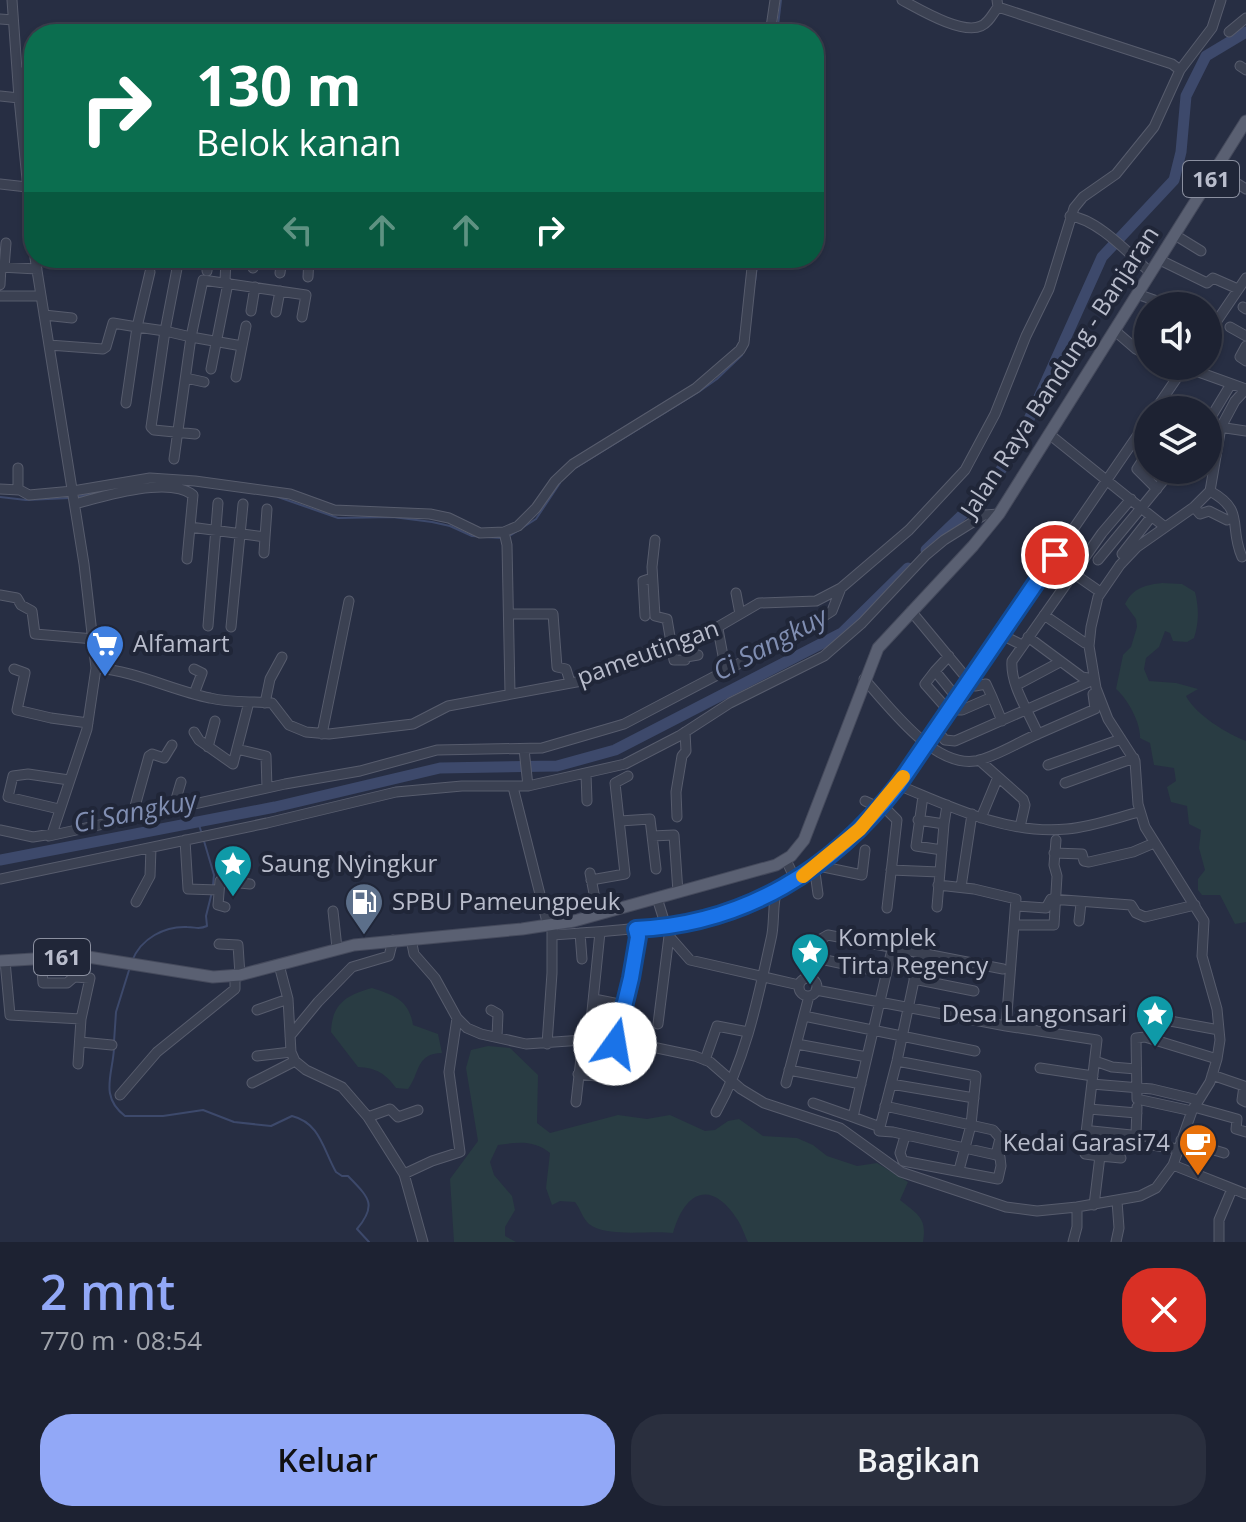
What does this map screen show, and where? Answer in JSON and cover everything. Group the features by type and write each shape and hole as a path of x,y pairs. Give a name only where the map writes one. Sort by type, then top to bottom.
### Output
{"main road":[{"name":"Jalan Raya Bandung - Banjaran","path":"1138,292 1246,121"},
{"name":"Jalan Raya Bandung - Banjaran","path":"786,860 804,840 878,648 999,514 1134,299"},
{"name":"161","path":"3,961 82,956 213,977 238,975 354,945 551,929 786,860"}],"street":[{"path":"11,0 24,154"},
{"path":"771,24 775,0"},
{"path":"902,0 927,14 970,28 987,23 998,3 1172,64 1180,70"},
{"path":"1151,273 1107,235 1078,217 1070,216 1080,200 1116,174 1154,127 1180,70 1212,28 1221,0"},
{"path":"1229,32 1246,18"},
{"path":"0,19 13,20"},
{"path":"18,72 24,72"},
{"path":"0,96 19,98"},
{"path":"1217,171 1246,189"},
{"path":"0,184 24,187"},
{"name":"pameutingan","path":"265,703 272,703 289,725 296,729 322,734 413,724 448,706 587,680 669,642 691,641 718,629 759,603 816,601 841,588 909,530 965,470 995,414 1026,336 1049,289 1070,216"},
{"path":"1175,235 1201,251"},
{"path":"0,285 6,243"},
{"path":"1160,260 1207,283 1213,278 1238,289"},
{"path":"2,267 37,269 94,639 96,668 88,723 49,836"},
{"path":"177,268 151,427 154,430 195,434"},
{"path":"211,369 226,268"},
{"path":"280,273 281,268"},
{"path":"308,268 308,277"},
{"path":"74,498 150,478 195,481 290,494 334,510 430,514 449,518 480,533 505,535 536,508 555,481 573,464 696,388 740,350 744,343 752,268"},
{"path":"126,403 137,327 150,272"},
{"path":"1222,308 1246,278"},
{"path":"174,459 191,337 203,280 306,295 302,317"},
{"path":"251,311 255,287"},
{"path":"276,312 280,291"},
{"path":"0,296 41,296"},
{"path":"44,315 72,318"},
{"path":"49,345 103,349 113,323 242,346"},
{"path":"236,377 246,326"},
{"path":"1230,327 1246,336"},
{"path":"1114,330 1134,347"},
{"path":"1246,346 1240,357 1246,361"},
{"path":"186,378 204,382"},
{"path":"1221,380 1246,389 1235,401 1222,425"},
{"path":"1222,398 1231,384"},
{"path":"1222,427 1246,431"},
{"path":"1049,434 1165,527"},
{"path":"551,929 582,933 638,929 667,931 737,909 777,891 796,881 854,835 898,785 1134,441"},
{"path":"18,468 19,490"},
{"path":"1152,484 1157,489"},
{"path":"1098,560 1161,484"},
{"path":"411,939 414,954 435,978 457,1018 474,1031 526,1044 586,1041 678,1051 719,1068 749,1095 764,1103 834,1125 907,1174 1021,1211 1094,1205 1145,1194 1156,1188 1173,1165 1195,1106 1212,1075 1217,1059 1219,1030 1214,994 1202,956 1205,927 1195,905 1154,843 1139,812 1134,758 1103,710 1093,676 1089,646 1092,614 1098,597 1114,573 1133,551 1194,507 1210,491 1211,484"},
{"path":"0,489 19,490 29,495 74,498 156,488 190,491 193,495 187,559"},
{"path":"1210,491 1228,501 1234,514 1242,557"},
{"path":"1194,507 1202,515 1209,511 1226,525 1228,511 1223,498"},
{"path":"1038,734 1017,685 1012,661 1073,573 1131,499"},
{"path":"208,626 218,503"},
{"path":"231,627 243,504"},
{"path":"264,553 267,509"},
{"path":"0,879 407,790 513,787 625,764 685,732 730,703 824,656 862,623 944,540 984,515 999,514"},
{"path":"864,679 925,743 948,756 967,761 979,760 1095,709 1085,643 1087,615 1096,589 1151,517"},
{"path":"190,527 265,537"},
{"path":"505,535 510,693"},
{"path":"655,540 652,578 655,614 666,618 674,660 698,655"},
{"path":"1073,573 1096,589"},
{"path":"645,616 643,581 652,578"},
{"path":"0,830 33,837 49,836 360,771 437,750 524,751 542,748 624,724 726,672 832,611 841,588"},
{"path":"736,593 740,614"},
{"path":"0,595 17,598 21,605 32,611 35,634 94,639"},
{"path":"322,734 349,601"},
{"path":"911,611 969,681 975,686 986,684 1002,721"},
{"path":"509,614 553,614 557,667 567,670 570,682"},
{"path":"1044,615 1085,643"},
{"path":"718,629 726,672"},
{"path":"1000,634 1025,641 1089,680"},
{"path":"949,656 925,685 948,710 962,710 992,697"},
{"path":"96,668 120,670 230,702 265,703 270,679 282,657"},
{"path":"1017,685 1060,662"},
{"path":"14,669 25,673 17,710 88,723"},
{"path":"194,669 202,673 194,694"},
{"path":"935,671 957,698"},
{"path":"935,729 951,742 1089,680"},
{"path":"194,732 196,737 232,764 249,702"},
{"path":"208,747 215,721"},
{"path":"677,817 676,792 682,756 686,751 685,732"},
{"path":"1048,765 1121,739"},
{"path":"132,817 149,756 164,758 172,745"},
{"path":"237,749 266,756 267,788"},
{"path":"524,751 528,785"},
{"path":"1065,783 1134,758"},
{"path":"979,760 1024,802 1020,827"},
{"path":"59,809 8,797 13,776 28,774 69,780"},
{"path":"586,774 587,801"},
{"path":"598,914 591,876 625,874 615,783 628,776"},
{"path":"961,887 976,816 998,777"},
{"path":"173,809 181,782"},
{"path":"898,785 1003,826 1066,829 1139,812"},
{"path":"513,787 551,929 547,1044"},
{"path":"923,796 916,846 942,850"},
{"path":"865,801 881,806 897,818 887,908"},
{"path":"937,907 947,805"},
{"path":"620,821 650,819 656,869"},
{"path":"918,820 944,824"},
{"path":"652,836 674,835 678,892"},
{"path":"185,840 188,889 215,890"},
{"path":"1016,925 1053,926 1056,840"},
{"path":"1054,853 1082,854 1084,861 1089,862 1133,852 1154,843"},
{"path":"136,902 150,876 151,848"},
{"path":"815,866 862,875 865,850"},
{"path":"786,860 796,881"},
{"path":"815,866 818,894"},
{"path":"891,870 939,872"},
{"path":"225,907 218,906 215,890 219,883 226,880 250,884"},
{"path":"938,885 1016,899 1006,1026"},
{"path":"716,1112 733,1082 748,1032 773,931 777,891"},
{"path":"657,898 667,931 690,960 799,985"},
{"path":"1017,906 1046,908 1049,900 1131,905 1136,913 1145,917 1195,905"},
{"path":"1079,921 1081,903"},
{"path":"333,911 337,948"},
{"path":"615,1044 638,929"},
{"path":"658,1024 667,931"},
{"path":"576,1102 578,1074 594,999 600,932"},
{"path":"582,933 582,959"},
{"path":"810,978 821,939 825,935 893,945 1003,969"},
{"path":"290,1036 354,966 387,957 393,940"},
{"path":"120,1095 157,1052 235,989 238,945 219,944"},
{"path":"354,945 354,966"},
{"path":"853,1117 893,945"},
{"path":"874,1148 897,1061 920,952"},
{"path":"41,958 43,983 67,983 74,977 90,978 81,1019 78,1064"},
{"path":"816,958 886,973"},
{"path":"3,961 10,1015 81,1019"},
{"path":"279,965 288,999 293,1056 306,1070 342,1087 368,1117 404,1174 423,1242"},
{"path":"786,1083 804,1016 813,993 817,984 810,978 804,978 799,985 800,992 813,993 880,1002 1006,1026 1094,1038 1097,1042 1084,1153 1121,1158"},
{"path":"914,979 974,991"},
{"path":"257,1010 288,999"},
{"path":"594,999 624,1005"},
{"path":"491,1010 498,1014 497,1037"},
{"path":"804,1016 975,1051"},
{"path":"404,1174 460,1152 449,1072 457,1018"},
{"path":"1154,1018 1219,1030"},
{"path":"705,1060 717,1026 748,1032"},
{"path":"1136,1134 1136,1040 1139,1037 1217,1059"},
{"path":"80,1042 112,1045"},
{"path":"797,1044 867,1057"},
{"path":"257,1056 293,1056"},
{"path":"252,1083 293,1056"},
{"path":"897,1061 976,1076 971,1125 959,1170"},
{"path":"1095,1061 1112,1067 1136,1069"},
{"path":"1040,1068 1164,1092 1237,1119 1236,1129 1246,1132"},
{"path":"789,1070 861,1084"},
{"path":"578,1074 605,1077"},
{"path":"1212,1075 1244,1086 1242,1100 1246,1102"},
{"path":"891,1084 974,1098"},
{"path":"1162,1104 1164,1092"},
{"path":"1137,1099 1195,1106"},
{"path":"813,1103 880,1129 996,1155 1000,1157 1001,1166 996,1180 903,1161 900,1153 905,1136"},
{"path":"885,1106 993,1130 999,1135 996,1155"},
{"path":"368,1117 390,1109 398,1117 418,1110"},
{"path":"1089,1109 1137,1113"},
{"path":"1092,1131 1136,1134 1151,1137 1153,1145 1180,1145 1224,1153"},
{"path":"1094,1205 1100,1156"},
{"path":"1173,1165 1240,1192"},
{"path":"1219,1242 1219,1220 1246,1179"},
{"path":"1116,1242 1119,1228 1117,1201"},
{"path":"1073,1242 1077,1207"}],"shaded area":[{"path":"1162,583 1182,584 1195,592 1197,627 1194,638 1187,642 1173,641 1170,633 1165,631 1159,647 1146,658 1144,669 1149,681 1198,689 1186,696 1196,710 1246,741 1246,922 1235,924 1220,895 1202,895 1198,890 1198,879 1205,870 1199,848 1201,830 1189,824 1187,806 1171,802 1167,787 1176,781 1174,768 1154,765 1150,743 1140,738 1132,711 1116,689 1123,655 1131,647 1137,627 1136,619 1125,604 1140,588"},
{"path":"372,988 404,1004 413,1025 438,1034 442,1053 423,1060 408,1089 396,1088 375,1070 358,1067 331,1032 334,1014 342,1002"},
{"path":"488,1046 510,1048 538,1075 537,1123 550,1133 618,1115 647,1119 670,1115 705,1131 739,1119 763,1136 797,1138 827,1156 857,1166 877,1163 908,1182 900,1200 922,1222 923,1242 748,1242 727,1206 718,1198 708,1195 700,1195 684,1207 673,1233 606,1231 589,1224 575,1202 560,1201 552,1205 546,1188 550,1153 532,1144 519,1143 498,1145 490,1162 494,1175 512,1196 515,1210 505,1227 505,1236 516,1242 454,1242 450,1179 478,1141 466,1068 471,1050"}],"waterway":[{"path":"778,24 781,0"},
{"name":"Ci Sangkuy","path":"926,550 986,492 1017,446 1102,257 1174,180 1181,152 1186,96 1206,56 1246,32"},
{"path":"755,282 757,268"},
{"path":"572,470 700,391 742,355"},
{"path":"511,535 536,519 560,483"},
{"path":"77,497 101,491"},
{"path":"0,497 26,500 70,498"},
{"path":"278,497 338,518 393,517 450,526 472,536 501,538"},
{"name":"Ci Sangkuy","path":"0,860 275,807 440,768 557,766 615,750 842,633 908,568"},
{"path":"198,822 201,831"},
{"path":"204,841 214,875 213,885"},
{"path":"132,961 141,946 162,931 207,926 206,916 212,892"},
{"path":"114,1042 116,1012 130,967"},
{"path":"114,1048 110,1093 112,1101 125,1116 163,1116 203,1110 234,1122 271,1126 292,1116 309,1124 320,1138 336,1172 348,1176 365,1195 369,1207 357,1229 369,1242"}],"slow traffic":[{"path":"803,876 860,829 903,777"}],"place":[{"name":"Alfamart","path":"105,678"},
{"name":"Saung Nyingkur","path":"233,898"},
{"name":"SPBU Pameungpeuk","path":"364,936"},
{"name":"Komplek Tirta Regency","path":"810,986"},
{"name":"Desa Langonsari","path":"1155,1048"},
{"name":"Kedai Garasi74","path":"1198,1177"}],"route":[{"path":"615,1044 631,978 638,937 636,929 666,926 752,903 796,881 847,841 898,785 1055,555"}]}
